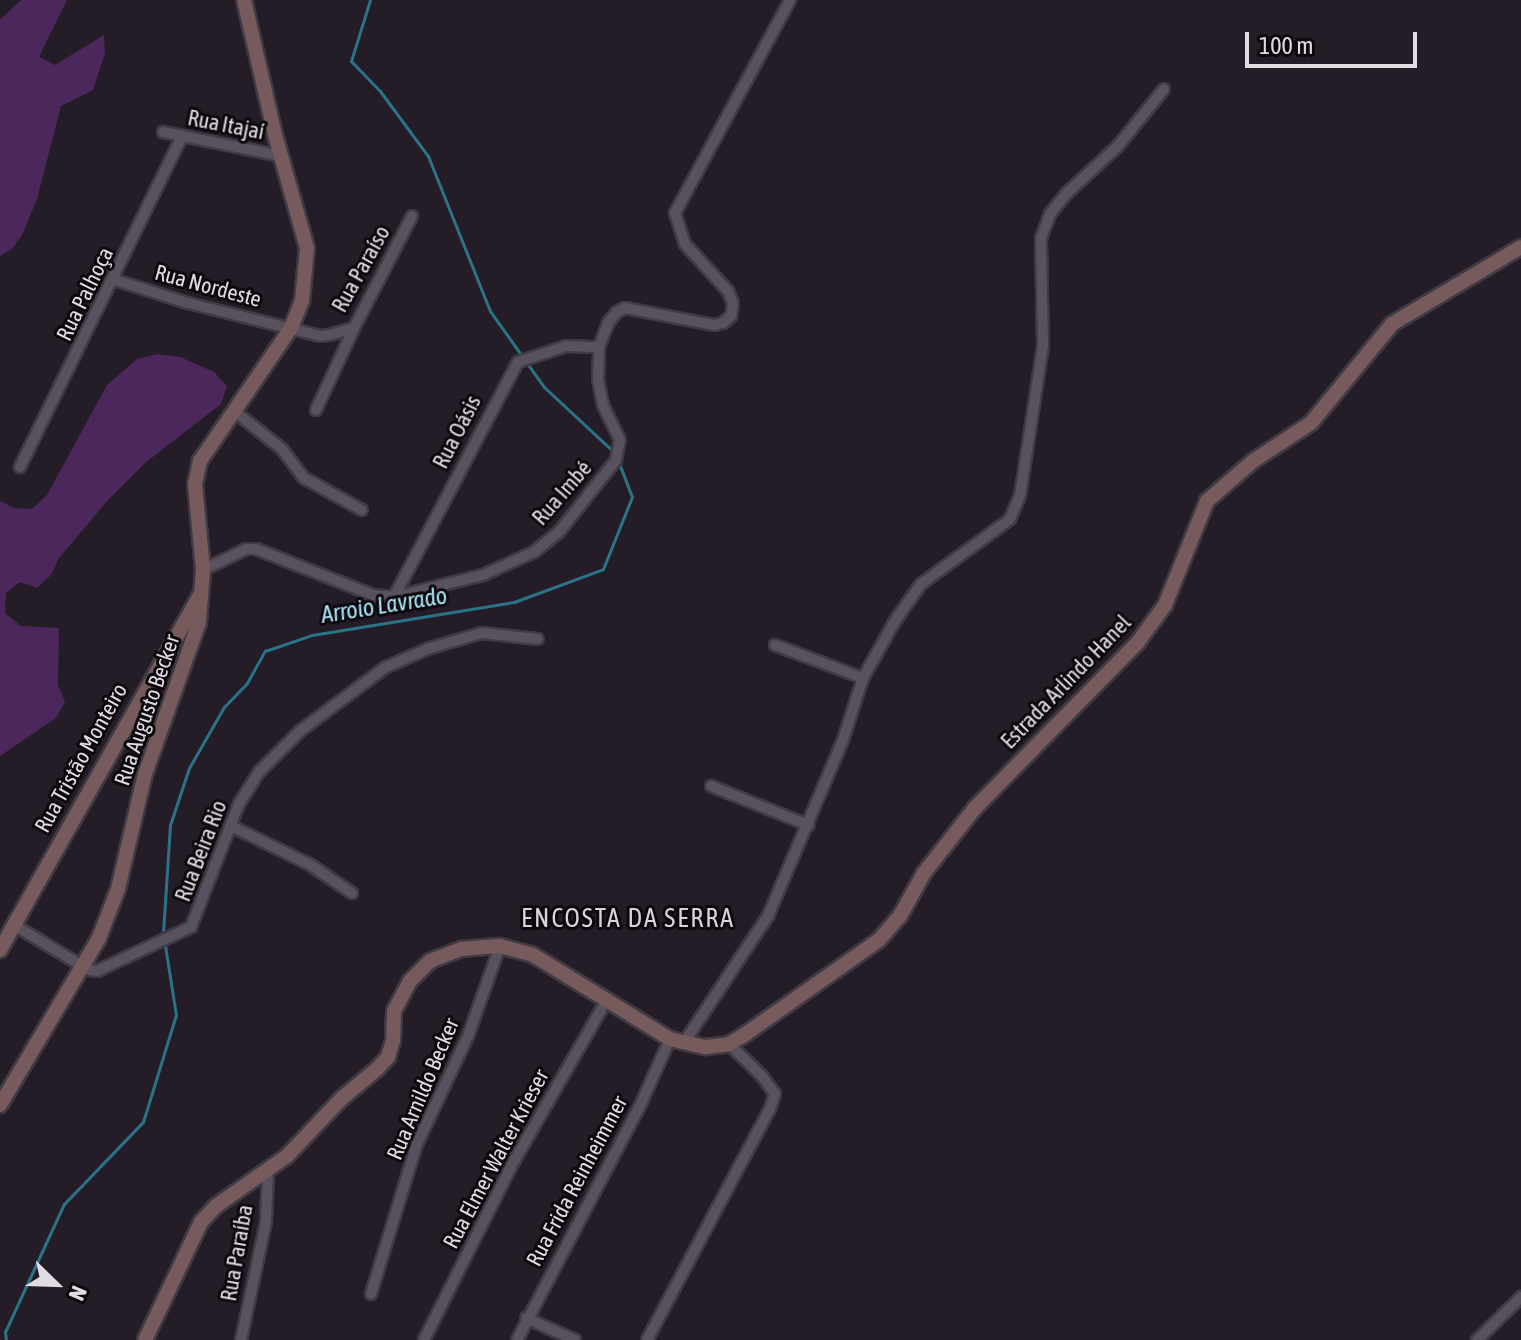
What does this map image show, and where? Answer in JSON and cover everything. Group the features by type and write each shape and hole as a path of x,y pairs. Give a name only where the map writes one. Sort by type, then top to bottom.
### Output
{"street":[{"name":"Rua Augusto Becker","path":"0,1105 99,938 118,889 145,774 199,622 203,570 195,484 200,461 291,328 302,301 307,248 281,156 244,0"},
{"name":"Rua Imbé","path":"203,570 226,557 256,549 373,595 394,597 483,575 534,552 583,505 616,460 620,440 600,394 599,347 608,323 625,308 714,325 723,323 731,316 733,303 728,291 706,271 685,244 675,213 709,143 790,0"},
{"name":"Rua Frida Reinheimmer","path":"517,1340 676,1041 768,916 843,740 863,678 921,584 1010,519 1020,496 1043,345 1041,238 1050,214 1067,193 1118,146 1164,89"},
{"name":"Rua Itajaí","path":"163,132 281,156"},
{"name":"Rua Palhoça","path":"20,467 115,280 182,137"},
{"name":"Rua Paraíso","path":"291,328 320,336 354,328 412,216"},
{"name":"Estrada Arlindo Hanel","path":"729,1044 879,940 900,916 924,873 975,808 1138,642 1165,605 1194,527 1215,492 1253,461 1311,423 1392,324 1521,247"},
{"name":"Rua Nordeste","path":"115,280 291,328"},
{"path":"316,410 354,328"},
{"name":"Rua Oásis","path":"394,597 518,362 533,354 581,344 599,347"},
{"path":"233,410 282,449 304,478 362,510"},
{"name":"Rua Tristão Monteiro","path":"0,950 203,589"},
{"name":"Rua Beira Rio","path":"82,967 97,971 191,927 200,913 239,804 260,771 300,731 386,667 430,648 482,633 538,639"},
{"path":"775,645 863,678"},
{"path":"711,786 808,825"},
{"path":"231,826 309,864 352,893"},
{"path":"14,925 82,967"},
{"path":"145,1340 201,1222 216,1206 268,1172 388,1057 393,1041 394,1011 410,981 430,961 462,949 500,946 533,955 676,1041 706,1047 729,1044 761,1075 775,1094 770,1109 647,1340"},
{"name":"Rua Arnildo Becker","path":"371,1294 417,1144 468,1036 500,946"},
{"name":"Rua Elmer Walter Krieser","path":"424,1340 513,1163 608,998"},
{"name":"Rua Paraíba","path":"241,1340 266,1221 268,1172"},
{"path":"1477,1340 1521,1297"},
{"path":"526,1318 575,1340"}],"shaded area":[{"path":"21,0 67,0 39,57 55,65 104,35 105,53 93,90 61,106 37,199 22,235 12,249 0,256 0,20"},
{"path":"157,354 180,357 214,372 227,386 221,404 145,463 108,500 59,558 51,575 37,588 20,582 6,593 5,613 21,626 59,628 58,685 65,702 56,718 0,756 0,501 14,508 32,509 47,495 107,385 137,359"}],"waterway":[{"name":"Arroio Lavrado","path":"370,0 351,61 380,91 428,156 490,311 544,387 615,453"},
{"name":"Arroio Lavrado","path":"6,1340 5,1332 64,1204 143,1122 176,1015 163,933 170,825 189,768 224,707 247,683 265,651 312,635 514,602 603,569 632,497 618,460"}],"district":[{"name":"ENCOSTA DA SERRA","path":"628,919"}]}
